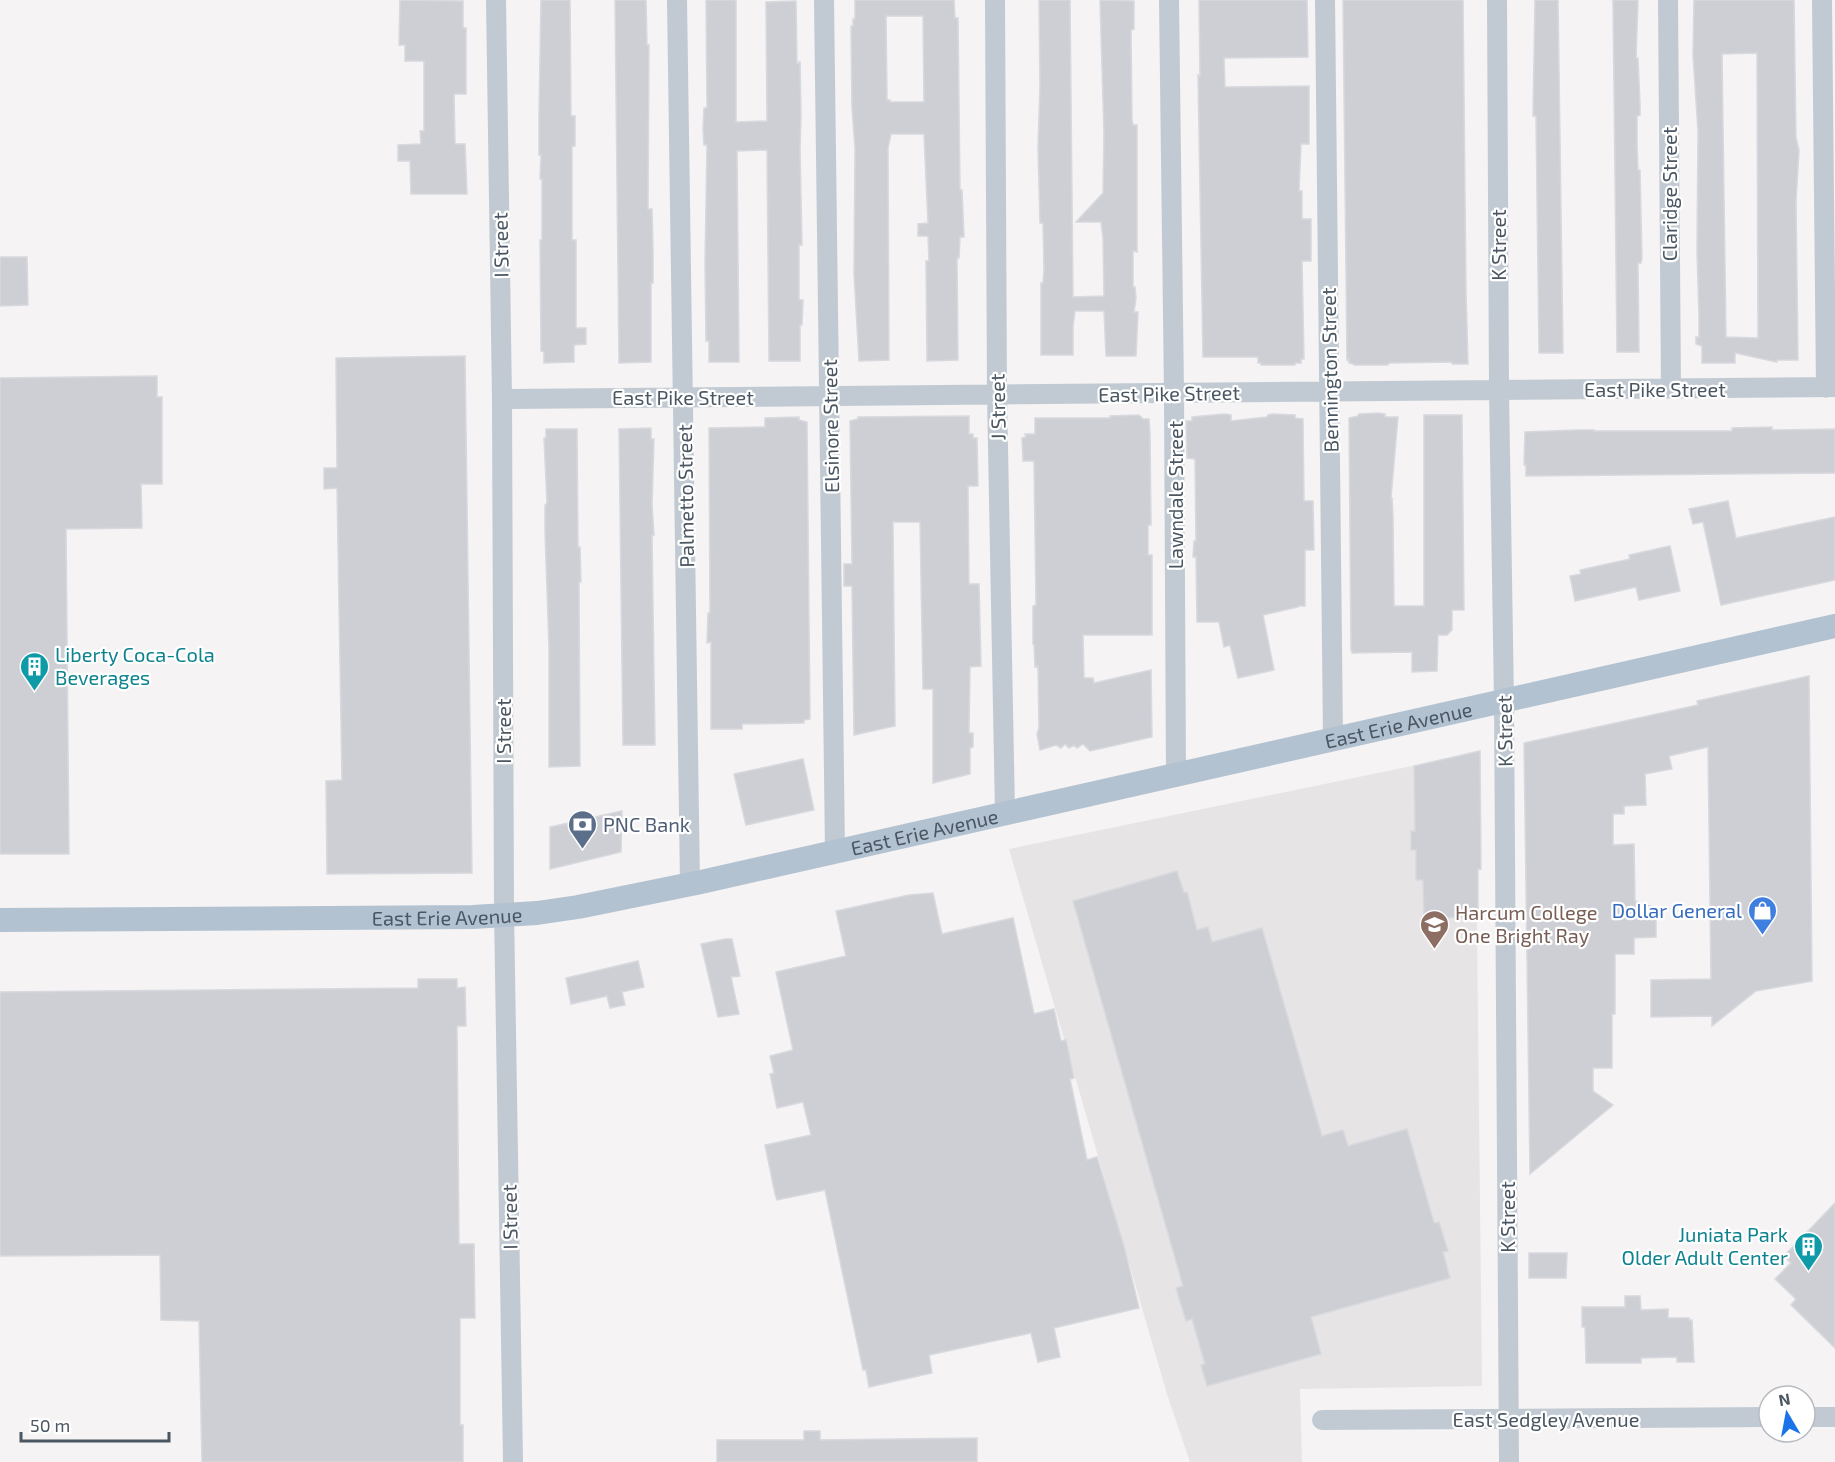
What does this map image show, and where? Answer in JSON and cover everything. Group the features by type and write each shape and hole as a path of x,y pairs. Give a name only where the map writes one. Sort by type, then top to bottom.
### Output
{"main road":[{"name":"East Erie Avenue","path":"0,920 505,915 578,907 690,884 1835,626"}],"street":[{"name":"I Street","path":"496,0 513,1462"},
{"name":"Palmetto Street","path":"677,0 690,884"},
{"name":"Elsinore Street","path":"824,0 835,851"},
{"name":"J Street","path":"995,0 997,394 1005,813"},
{"name":"Lawndale Street","path":"1169,0 1176,775"},
{"name":"Bennington Street","path":"1325,0 1333,740"},
{"name":"K Street","path":"1497,0 1509,1462"},
{"name":"Claridge Street","path":"1668,0 1671,389"},
{"path":"1822,0 1830,388"},
{"name":"East Pike Street","path":"502,399 1830,388"},
{"name":"East Sedgley Avenue","path":"1322,1420 1757,1417"},
{"path":"1817,1417 1835,1417"}],"shaded area":[{"path":"1475,753 1482,1386 1300,1389 1302,1462 1190,1462 1167,1394 1009,849"}],"building":[{"path":"400,0 463,1 463,28 466,28 466,94 454,94 455,144 465,144 467,194 411,194 410,161 398,161 398,145 421,144 420,131 424,131 424,61 405,61 405,45 399,45"},
{"path":"541,0 570,0 571,116 575,116 575,146 572,146 572,240 576,240 576,328 586,328 586,344 574,345 574,362 544,363 544,352 541,351 542,179 540,179 539,114"},
{"path":"615,0 646,0 647,45 649,45 648,209 652,209 653,250 651,362 619,363"},
{"path":"706,0 736,0 736,122 767,121 766,2 796,1 801,116 802,245 799,245 799,300 803,300 800,361 769,361 767,150 737,151 739,362 709,362 709,341 706,341 705,263 707,145 704,145 703,129 704,108 707,108"},
{"path":"855,0 954,0 955,18 958,18 960,190 962,190 964,237 960,237 959,258 957,258 958,360 927,361 928,236 918,236 918,224 928,223 924,134 891,134 888,148 889,360 859,361 854,274 855,149 851,26 855,19","holes":["886,16 923,16 924,102 890,102 887,100"]},
{"path":"1039,0 1070,0 1073,297 1104,296 1101,222 1076,222 1103,193 1104,134 1100,0 1134,1 1134,29 1131,30 1132,119 1133,125 1137,125 1137,252 1133,251 1133,287 1135,287 1136,298 1134,312 1138,312 1136,356 1106,356 1104,311 1075,311 1073,355 1041,355 1041,283 1043,283 1044,269 1038,148"},
{"path":"1199,0 1307,0 1308,57 1224,58 1225,87 1309,86 1309,144 1301,144 1299,191 1302,191 1302,219 1311,219 1311,261 1302,261 1304,359 1295,365 1261,365 1258,363 1258,357 1203,357 1198,75 1200,76"},
{"path":"1343,0 1463,0 1468,364 1452,364 1452,362 1354,365 1349,363 1349,359 1347,360"},
{"path":"1535,0 1558,0 1563,353 1539,353 1536,116 1533,116"},
{"path":"1613,0 1638,0 1636,58 1638,58 1640,115 1637,116 1637,145 1638,170 1640,170 1642,258 1641,263 1638,263 1639,352 1617,352"},
{"path":"1694,0 1794,0 1796,138 1799,150 1796,202 1798,360 1777,360 1777,362 1735,353 1735,363 1702,363 1702,346 1696,344 1696,337 1699,337 1698,131 1693,55","holes":["1757,53 1758,338 1726,337 1722,54"]},
{"path":"0,257 27,257 28,305 0,306"},
{"path":"465,356 472,873 327,874 326,781 342,780 337,488 324,489 324,468 337,468 336,358"},
{"name":"Liberty Coca-Cola Beverages","path":"157,376 157,397 162,397 162,484 141,484 142,528 66,529 69,854 0,854 0,378"},
{"path":"1272,414 1295,415 1295,418 1303,419 1304,501 1313,501 1314,550 1305,550 1305,606 1263,615 1274,670 1238,678 1230,645 1224,647 1219,622 1197,622 1196,557 1193,557 1194,541 1196,541 1195,459 1187,458 1186,421 1192,421 1192,417 1231,415 1231,421 1267,417"},
{"path":"1359,414 1385,414 1385,417 1398,417 1391,498 1394,606 1424,606 1424,415 1462,415 1464,610 1452,610 1452,630 1447,635 1438,635 1437,671 1412,672 1412,652 1352,653 1351,650 1349,418"},
{"path":"1139,415 1143,419 1149,419 1150,432 1151,525 1148,525 1148,555 1152,555 1152,635 1083,635 1084,678 1093,678 1094,683 1151,670 1152,737 1090,751 1083,744 1077,748 1074,745 1069,748 1065,744 1061,748 1056,745 1040,750 1037,734 1039,728 1038,666 1035,667 1033,644 1033,606 1036,605 1034,461 1023,461 1022,438 1026,437 1025,434 1035,434 1035,418 1110,418 1110,416"},
{"path":"969,416 969,434 977,438 978,486 968,486 969,584 979,584 981,666 970,667 969,733 973,733 973,747 970,748 970,774 933,783 933,689 923,689 920,522 893,522 895,726 854,735 852,586 844,586 844,564 852,564 850,421 858,417"},
{"path":"799,417 799,420 807,422 810,719 804,720 804,723 742,724 742,729 711,729 711,642 707,643 708,613 710,613 709,428 765,427 765,418"},
{"path":"1772,427 1772,430 1835,429 1835,473 1526,476 1526,465 1524,465 1525,432 1732,431 1732,428"},
{"path":"651,428 651,439 654,439 652,505 654,535 652,535 655,745 623,745 619,429"},
{"path":"546,429 577,429 578,547 580,547 581,582 579,582 580,766 549,767 549,649 545,532 545,505 547,503 544,438 546,438"},
{"path":"1728,501 1736,538 1835,517 1835,580 1721,605 1703,522 1693,524 1689,509"},
{"path":"1670,546 1680,591 1639,600 1636,587 1575,601 1570,576 1581,574 1580,570 1630,559 1629,555"},
{"path":"1809,676 1812,981 1756,991 1712,1026 1712,1016 1651,1017 1651,980 1711,979 1708,747 1669,756 1672,769 1645,774 1646,805 1624,806 1624,814 1613,814 1613,845 1634,844 1635,901 1656,908 1656,937 1634,938 1634,954 1615,954 1612,1068 1593,1068 1593,1091 1613,1105 1530,1174 1524,743 1698,705 1697,701"},
{"path":"1480,751 1481,869 1478,869 1478,917 1424,918 1423,880 1416,880 1416,850 1411,850 1411,831 1415,831 1414,766"},
{"path":"803,759 814,810 746,825 734,774"},
{"path":"622,811 621,852 550,869 550,827"},
{"path":"1177,871 1184,893 1187,892 1197,930 1208,927 1212,942 1262,928 1322,1136 1343,1130 1348,1146 1407,1129 1434,1223 1439,1222 1448,1251 1443,1252 1450,1278 1311,1317 1321,1354 1207,1386 1201,1365 1205,1364 1192,1319 1186,1321 1176,1288 1183,1286 1073,901"},
{"path":"933,893 942,934 1013,918 1034,1014 1054,1009 1061,1041 1066,1040 1074,1078 1070,1079 1087,1160 1097,1157 1124,1246 1139,1308 1054,1328 1060,1357 1038,1362 1031,1333 929,1355 932,1373 869,1387 866,1370 863,1370 825,1190 777,1200 775,1194 765,1145 811,1135 803,1102 777,1108 770,1074 774,1073 770,1056 793,1050 776,972 846,956 836,911 909,895"},
{"path":"732,939 740,976 731,977 739,1014 718,1017 701,944"},
{"path":"638,961 644,987 622,992 625,1005 610,1008 607,996 571,1004 566,978"},
{"path":"418,979 457,979 457,988 465,987 466,1026 457,1026 459,1244 474,1244 475,1318 460,1318 460,1425 463,1425 463,1462 202,1462 199,1321 161,1320 160,1255 0,1256 0,992 418,988"},
{"name":"Juniata Park Older Adult Center","path":"1835,1203 1835,1348 1791,1305 1796,1299 1775,1279 1791,1263 1784,1256"},
{"path":"1529,1253 1567,1253 1566,1278 1529,1278"},
{"path":"1625,1296 1640,1296 1641,1310 1668,1309 1668,1318 1692,1320 1694,1362 1677,1362 1677,1357 1641,1358 1641,1363 1586,1363 1582,1307 1625,1307"},
{"path":"804,1431 820,1431 820,1440 977,1438 977,1462 717,1462 717,1440 804,1440"}],"place":[{"name":"Liberty Coca-Cola Beverages","path":"34,692"},
{"name":"PNC Bank","path":"582,850"},
{"name":"Dollar General","path":"1763,936"},
{"name":"Harcum College One Bright Ray","path":"1434,950"},
{"name":"Juniata Park Older Adult Center","path":"1809,1272"}]}
